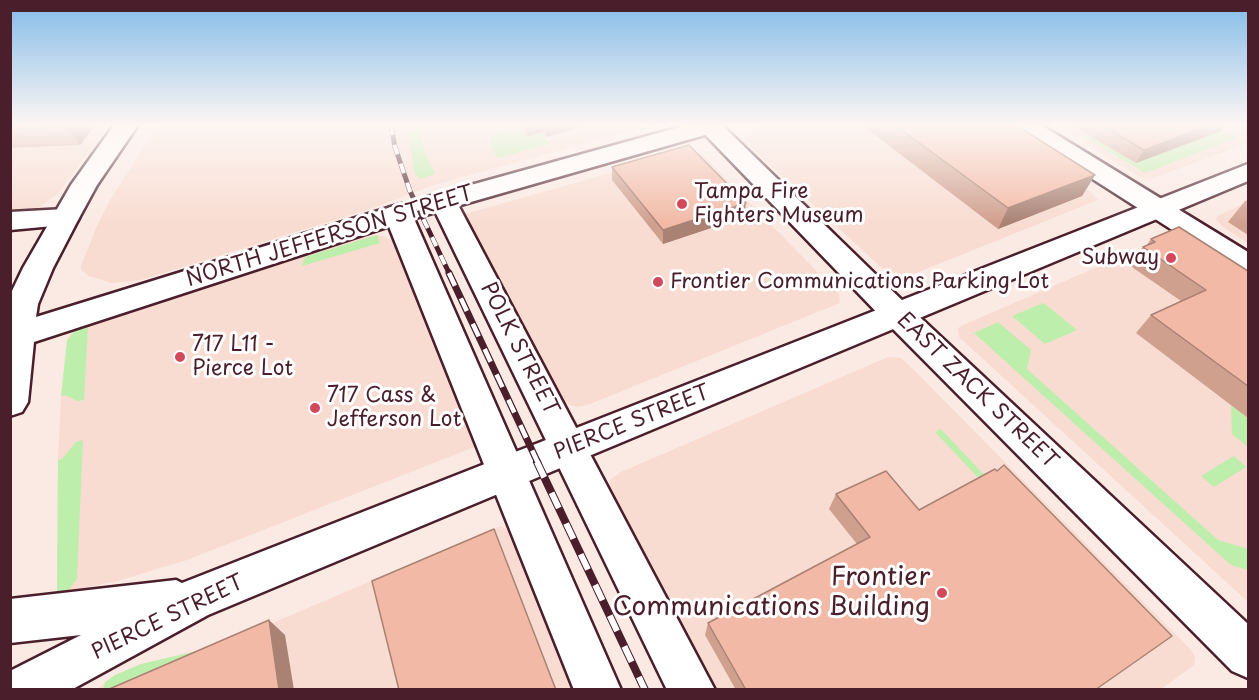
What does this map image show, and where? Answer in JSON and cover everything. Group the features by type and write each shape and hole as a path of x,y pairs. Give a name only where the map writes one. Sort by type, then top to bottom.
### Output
{"main road":[{"path":"10,402 14,336 22,304 65,218 103,158"},
{"name":"NORTH JEFFERSON STREET","path":"14,336 398,214 597,158"},
{"name":"EAST ZACK STREET","path":"741,158 898,315 1248,655"},
{"path":"1076,158 1248,265"},
{"name":"PIERCE STREET","path":"23,690 193,600 1248,172"},
{"name":"POLK STREET","path":"443,201 692,690"},
{"path":"398,214 598,690"},
{"path":"10,221 65,218"},
{"path":"10,621 193,600"}],"shaded area":[{"path":"11,158 84,158 58,194 36,209 11,213"},
{"path":"137,158 533,158 434,185 370,209 141,280 112,283 89,276 81,270 96,228 110,200"},
{"name":"Frontier Communications Parking Lot","path":"665,158 706,158 839,294 840,303 578,407 564,403 465,214"},
{"path":"762,158 1038,158 1092,193 1098,200 911,275 898,275 882,268"},
{"path":"1108,158 1208,158 1151,179 1140,177"},
{"path":"1248,202 1248,243 1223,227 1216,219 1217,216"},
{"path":"379,235 395,241 477,446 187,560 114,582 57,593 61,396 70,335 75,331 368,236"},
{"path":"1155,242 1248,294 1248,602 959,337 958,328 963,325"},
{"path":"888,357 901,358 910,366 1191,650 1195,657 1194,665 1160,690 715,689 609,487 611,479 621,472"},
{"path":"501,526 512,533 576,690 95,690 116,675 141,664 218,646"}],"green space":[{"path":"412,158 428,158 435,174 421,179 415,174"},
{"path":"1119,158 1185,158 1145,173"},
{"path":"377,235 380,243 302,266 305,257"},
{"path":"1043,303 1077,330 1045,344 1012,316"},
{"path":"998,322 1031,350 1027,369 1218,540 1248,549 1248,570 1231,565 974,333"},
{"path":"88,327 84,400 77,401 65,395 61,396 67,340 75,331"},
{"path":"1231,405 1248,418 1248,447 1232,434"},
{"path":"941,429 991,482 985,485 935,432"},
{"path":"83,440 77,579 67,592 57,593 58,460 62,459 76,442"},
{"path":"1234,456 1246,467 1214,487 1201,476"},
{"path":"218,646 122,689 103,690 105,682 115,675 141,664"}],"building":[{"name":"Tampa Fire Fighters Museum","path":"645,158 701,158 746,203 663,230 612,167"},
{"path":"939,158 1068,158 1095,175 1008,208"},
{"path":"1179,227 1248,271 1248,386 1151,315 1206,290 1143,247 1155,242 1151,239"},
{"name":"Frontier Communications Building","path":"1004,465 1172,636 1095,690 746,690 708,623 870,537 836,494 886,471 919,510 995,469 997,471"},
{"path":"494,529 556,690 399,690 372,581"},
{"path":"269,620 279,690 107,690"}],"railway":[{"path":"399,158 410,191 450,275"},
{"path":"449,273 538,463"},
{"path":"537,462 645,690"}],"place":[{"name":"Tampa Fire Fighters Museum","path":"682,204"},
{"name":"Subway","path":"1171,258"},
{"name":"Frontier Communications Parking Lot","path":"658,282"},
{"name":"717 L11 - Pierce Lot","path":"180,357"},
{"name":"717 Cass & Jefferson Lot","path":"315,408"},
{"name":"Frontier Communications Building","path":"942,593"}]}
